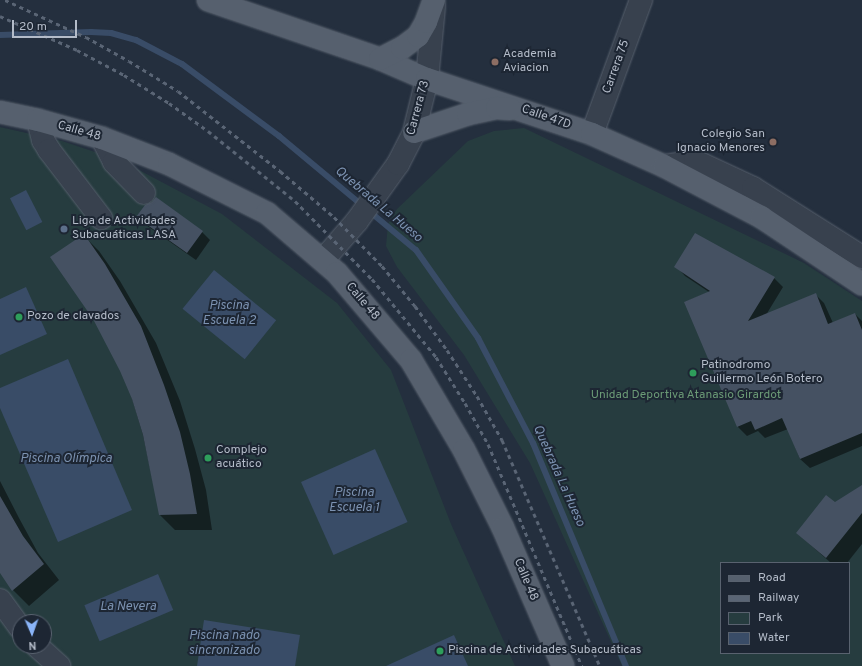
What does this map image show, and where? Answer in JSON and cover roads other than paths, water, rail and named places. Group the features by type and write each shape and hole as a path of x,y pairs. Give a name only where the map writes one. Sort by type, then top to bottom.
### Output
{"main road":[{"name":"Calle 47D","path":"208,0 380,59 427,79 525,110 592,134 664,166 761,217 862,284"},
{"path":"380,59 402,48 418,36 426,22 434,0"},
{"path":"414,132 468,114 497,108 525,110"},
{"name":"Calle 48","path":"0,112 38,120 102,138 169,164 267,213 338,273 411,360 464,450 503,528 563,666"}],"street":[{"name":"Carrera 73","path":"324,260 358,221 398,164 414,132 427,79 434,0"},
{"name":"Carrera 75","path":"592,134 641,0"},
{"path":"38,120 43,140 49,150 101,218"},
{"path":"102,138 114,162 144,193"},
{"path":"664,166 695,161 753,188 861,254 844,272"},
{"path":"0,600 12,617"},
{"path":"46,654 59,666"}],"water":[{"path":"26,190 42,222 26,230 10,198"},
{"name":"Piscina Escuela 2","path":"214,270 276,320 245,359 183,309"},
{"name":"Pozo de clavados","path":"26,287 47,334 0,355 0,299"},
{"name":"Piscina Olímpica","path":"68,359 132,510 58,542 0,408 0,388"},
{"name":"Piscina Escuela 1","path":"375,449 408,522 334,555 301,482"},
{"name":"La Nevera","path":"158,574 173,610 100,641 84,605"},
{"name":"Piscina nado sincronizado","path":"204,620 300,635 295,666 197,666"},
{"name":"Piscina de Actividades Subacuáticas","path":"454,635 468,666 386,666"}],"waterway":[{"name":"Quebrada La Hueso","path":"0,35 91,32 111,33 136,40 182,64 279,136 416,250 478,338 533,443 626,666"}],"railway":[{"path":"5,0 86,37 178,91 280,171 334,217 382,266 415,306 447,350 477,396 502,440 600,666"},
{"path":"0,16 77,50 124,75 169,103 208,131 295,201 372,279 436,357 465,403 488,444 582,666"}],"place":[{"name":"Academia Aviacion","path":"495,62"},
{"name":"Colegio San Ignacio Menores","path":"773,142"},
{"name":"Liga de Actividades Subacuáticas LASA","path":"64,229"},
{"name":"Pozo de clavados","path":"19,317"},
{"name":"Patinodromo Guillermo León Botero","path":"693,373"},
{"name":"Complejo acuático","path":"208,458"},
{"name":"Piscina de Actividades Subacuáticas","path":"440,651"}],"park label":[{"name":"Unidad Deportiva Atanasio Girardot","path":"686,396"}]}
